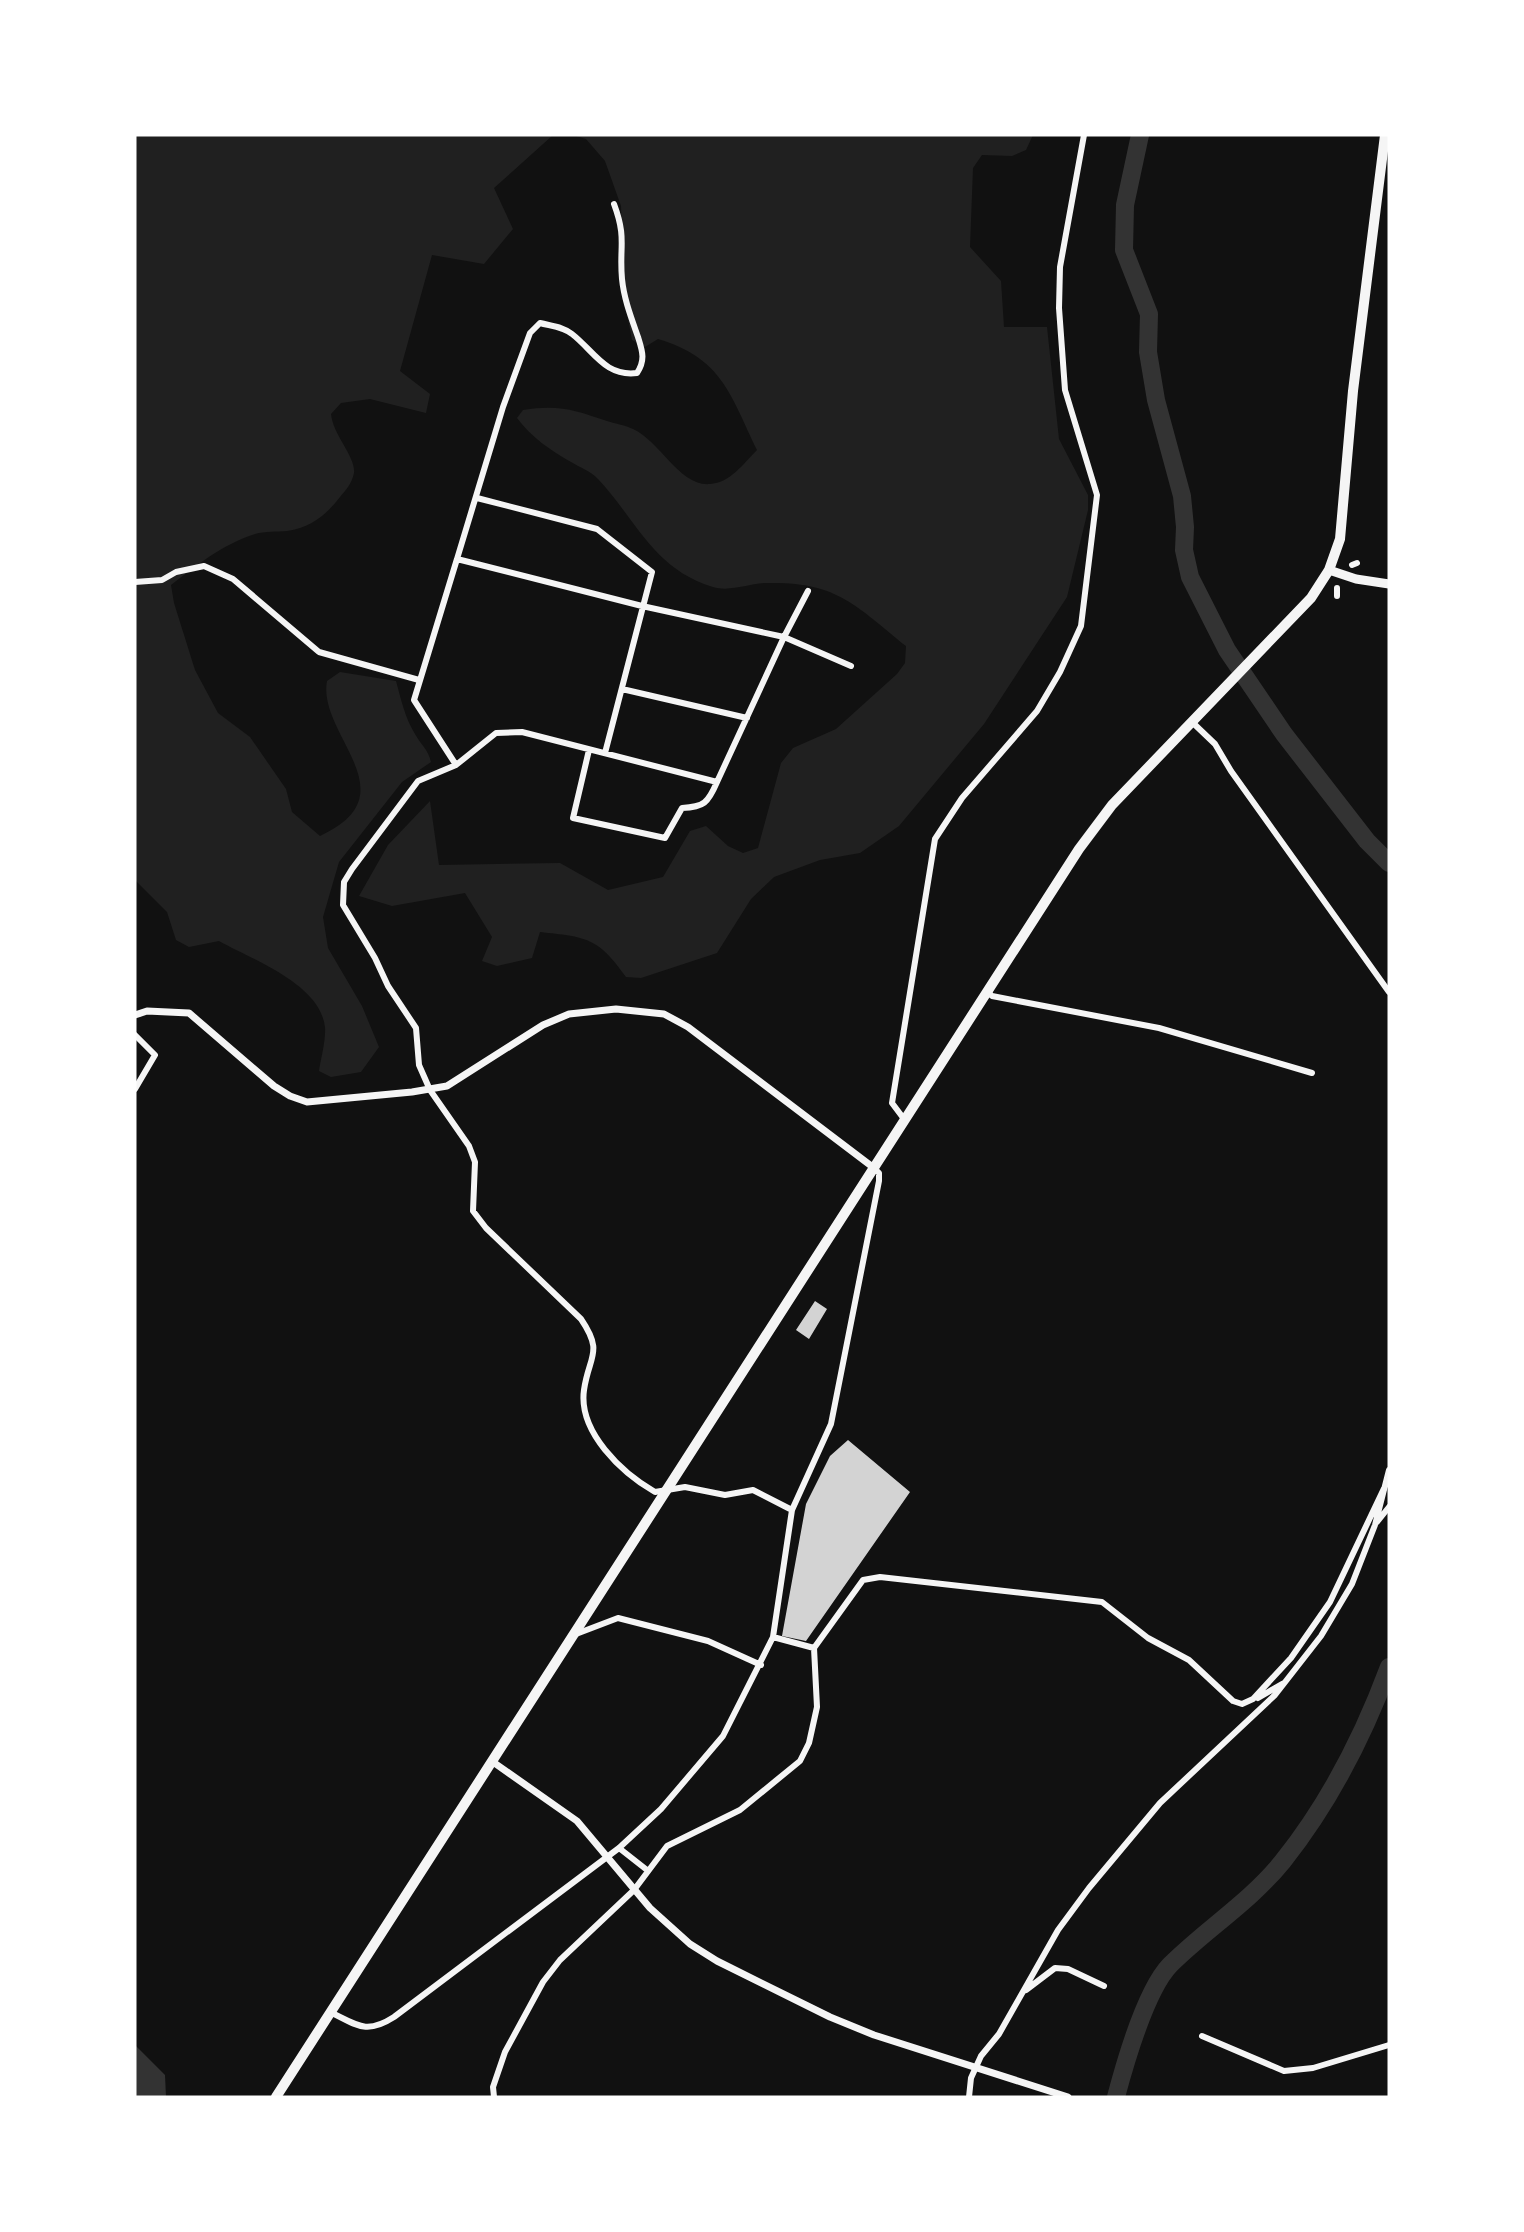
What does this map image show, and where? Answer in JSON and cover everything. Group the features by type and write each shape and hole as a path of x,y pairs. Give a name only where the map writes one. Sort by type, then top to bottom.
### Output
{"highway":[{"path":"276,2097 667,1492 904,1119 1098,822 1311,598 1329,570 1339,547 1345,507 1353,391 1385,135"}],"main road":[{"path":"1329,570 1356,579 1389,584"}],"street":[{"path":"904,1119 892,1103 935,839 962,798 1037,711 1069,655 1080,626 1097,495 1065,390 1059,308 1060,267 1084,135"},
{"path":"456,765 414,700 503,407 530,333 540,323 574,335 596,360 610,368 626,374 637,373 641,367 643,352 625,300 622,276 623,228 614,204"},
{"path":"477,498 597,528 652,572 605,753"},
{"path":"457,559 642,606 784,637 851,666"},
{"path":"135,582 162,580 176,572 204,566 233,579 319,652 419,680"},
{"path":"589,750 573,818 665,838 682,808 703,807 709,801 807,591"},
{"path":"622,689 747,718"},
{"path":"1192,722 1215,744 1231,771 1389,992"},
{"path":"717,782 507,731 496,733 456,765 418,781 352,869 341,895 343,905 376,958 388,986 416,1028 419,1065 430,1090 464,1139 475,1162 473,1211 486,1228 581,1319 590,1333 595,1348 594,1358 583,1398 584,1414 593,1433 633,1477 655,1492 685,1487 725,1495 753,1490 792,1510"},
{"path":"987,991 992,996 1158,1028 1312,1073"},
{"path":"135,1015 147,1011 189,1013 274,1086 307,1102 447,1086 543,1025 569,1014 616,1009 664,1014 688,1027 879,1173 831,1424 792,1510 772,1637 761,1665 723,1737 661,1809 619,1848 379,2026 368,2028 357,2025 330,2012"},
{"path":"135,1035 155,1055 135,1089"},
{"path":"969,2097 971,2078 1058,1930 1129,1839 1194,1769 1287,1681 1335,1614 1352,1584 1375,1525 1389,1470"},
{"path":"1253,1699 1291,1658 1330,1602 1388,1480"},
{"path":"1375,1525 1389,1507"},
{"path":"494,2097 493,2087 500,2061 543,1982 559,1960 634,1890 667,1846 740,1810 800,1761 809,1743 817,1707 814,1648 863,1580 880,1577 1102,1602 1149,1638 1189,1660 1233,1701 1242,1704 1287,1681"},
{"path":"574,1634 618,1618 708,1641 761,1665"},
{"path":"772,1637 814,1648"},
{"path":"493,1762 578,1821 634,1890 669,1927 718,1961 863,2030 1068,2097"},
{"path":"619,1848 647,1870"},
{"path":"1023,1992 1055,1968 1068,1969 1104,1986"},
{"path":"1202,2036 1284,2071 1313,2068 1389,2045"}],"shaded area":[{"path":"135,135 553,135 494,188 513,229 484,264 432,255 400,371 430,394 426,413 370,399 341,403 331,414 352,460 354,473 348,486 330,509 304,527 259,533 232,543 171,585 195,670 218,713 250,737 286,789 292,812 320,836 346,819 358,802 360,783 328,701 327,681 340,672 396,681 409,722 430,758 431,762 402,782 339,862 323,917 328,948 362,1006 379,1047 361,1072 331,1077 319,1071 325,1027 311,998 283,975 219,941 189,947 176,940 167,912 135,880"},
{"path":"573,135 1033,135 1026,150 1012,156 982,155 973,168 970,247 1001,281 1004,327 1047,327 1059,439 1088,495 1088,510 1067,597 984,724 899,826 860,853 820,860 774,877 751,899 717,953 641,978 626,977 607,954 590,941 540,932 532,958 497,966 482,961 492,937 465,893 392,906 359,896 388,845 430,801 439,865 560,863 608,890 663,877 690,831 706,826 728,846 743,853 758,848 781,763 793,748 836,729 897,674 905,663 906,646 857,607 827,591 789,583 719,588 692,579 660,555 595,476 541,443 517,418 523,410 557,408 627,426 643,435 680,471 699,483 710,484 724,480 736,472 757,450 731,395 697,356 658,339 645,347 632,340 624,298 621,206 605,161 586,139"},
{"path":"135,2045 165,2075 166,2097 135,2097"}],"building":[{"path":"815,1301 827,1309 809,1339 796,1330"},
{"path":"848,1440 910,1492 806,1641 782,1636 806,1504 830,1456"}],"waterway":[{"path":"1140,135 1125,205 1124,250 1149,314 1148,352 1156,400 1182,496 1184,550 1190,577 1227,650 1284,734 1367,841 1389,863"},
{"path":"1116,2097 1137,2028 1161,1976 1184,1952 1270,1876 1300,1839 1344,1768 1389,1667"}]}
